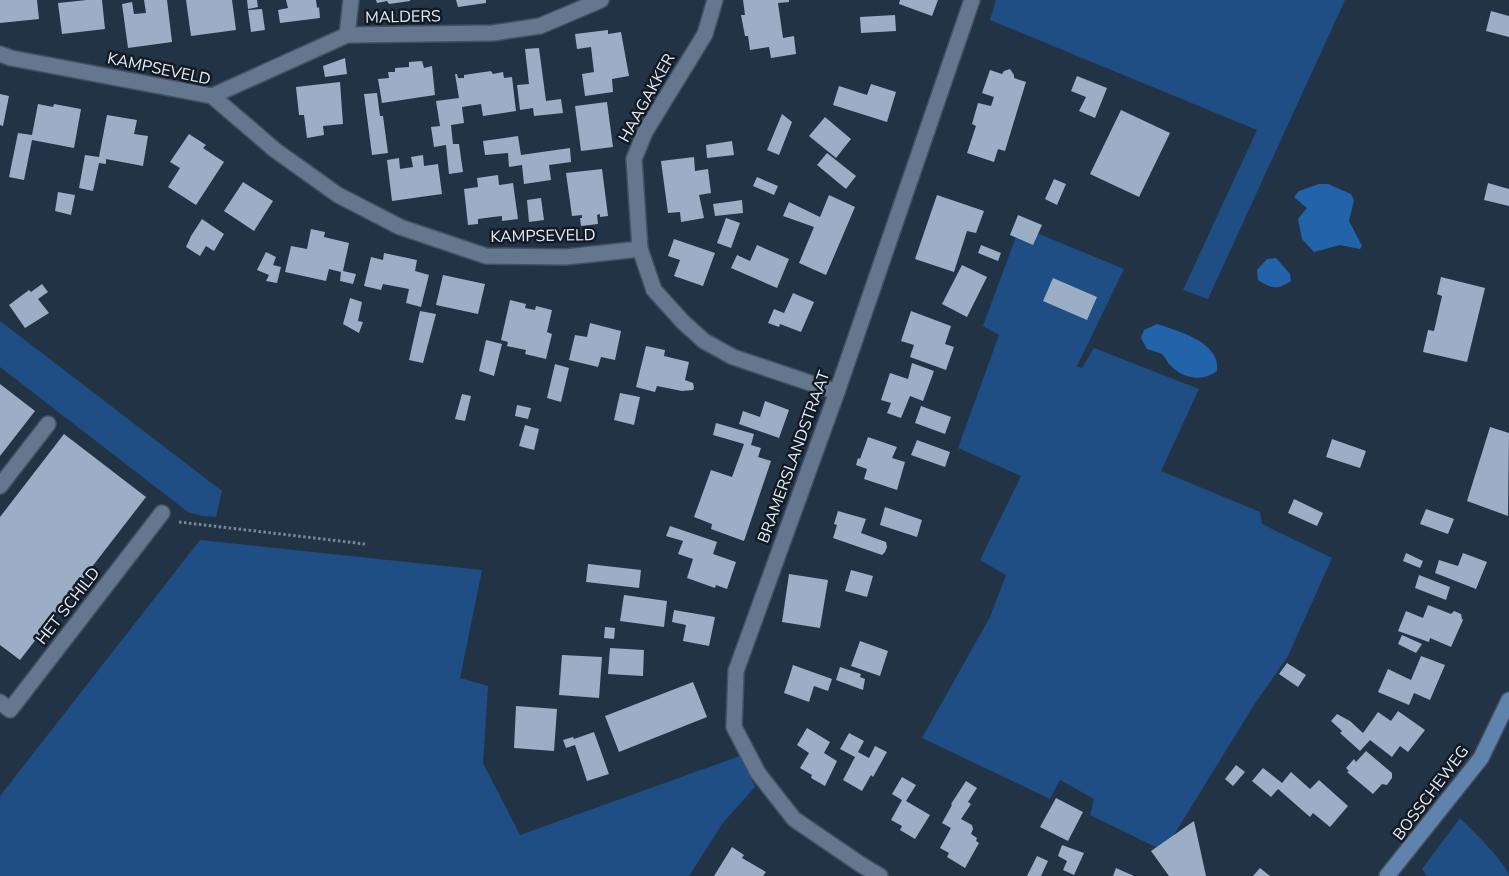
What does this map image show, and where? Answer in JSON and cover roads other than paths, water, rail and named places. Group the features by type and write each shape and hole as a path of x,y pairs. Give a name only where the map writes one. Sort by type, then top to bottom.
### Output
{"street":[{"path":"347,35 351,0"},
{"name":"MALDERS","path":"212,96 347,35 493,33 540,26 601,0"},
{"name":"HAAGAKKER","path":"640,249 634,159 645,132 705,34 715,0"},
{"name":"BRAMERSLANDSTRAAT","path":"880,876 794,819 758,773 734,727 736,670 837,392 972,0"},
{"name":"KAMPSEVELD","path":"0,54 11,58 212,96 275,150 338,195 400,227 486,256 566,257 640,249"},
{"path":"640,249 654,290 683,322 704,341 733,357 837,392"},
{"path":"0,486 48,424"},
{"name":"HET SCHILD","path":"0,702 10,710 159,516"},
{"name":"BOSSCHEWEG","path":"1388,876 1481,758 1509,700"}]}
